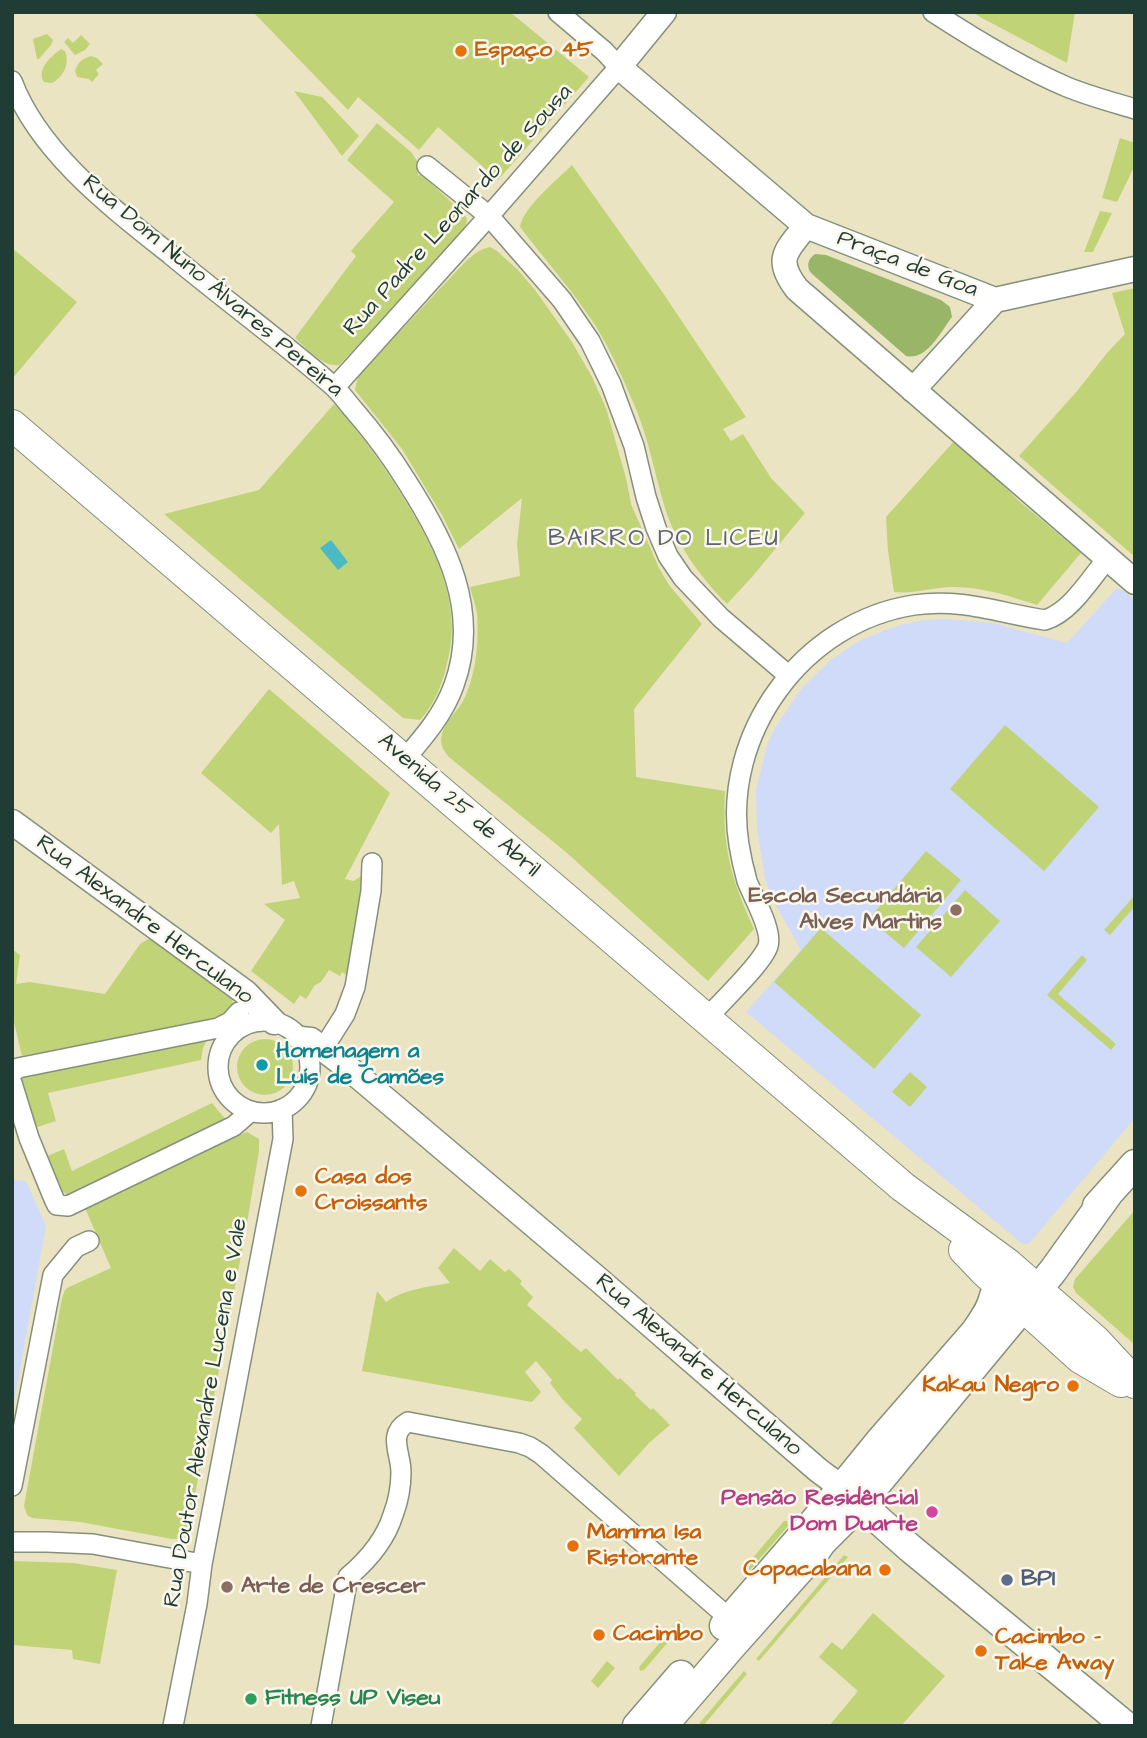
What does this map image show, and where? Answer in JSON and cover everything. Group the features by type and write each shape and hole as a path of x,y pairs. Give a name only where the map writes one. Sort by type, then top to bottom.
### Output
{"main road":[{"name":"Avenida 25 de Abril","path":"12,425 903,1187 1021,1292 1080,1358 1135,1390"},
{"path":"663,1726 813,1555 851,1496 860,1492 870,1468 915,1415 936,1376 1021,1292 1135,1164"},
{"name":"Avenida 25 de Abril","path":"1021,1292 1096,1340 1135,1383"},
{"path":"637,1726 730,1619 851,1496 887,1471 927,1423 953,1378 1021,1292"},
{"path":"813,1555 848,1530 872,1528 892,1532 883,1495 887,1471"},
{"name":"Rua Alexandre Herculano","path":"851,1496 1124,1723"}],"street":[{"path":"558,12 604,51 619,68 806,226"},
{"path":"619,68 664,12"},
{"path":"933,12 1006,57 1066,86 1135,109"},
{"name":"Rua Padre Leonardo de Sousa","path":"334,387 619,68"},
{"name":"Rua Dom Nuno Álvares Pereira","path":"12,81 25,110 51,148 114,210 334,387 389,456 426,512 443,545 462,603 464,627 454,685 425,736 404,760"},
{"path":"427,166 489,216 562,300 590,341 624,415 653,518 668,556 683,578 721,618 788,675"},
{"name":"Praça de Goa","path":"806,226 995,300 913,390 797,289 783,262 786,252 806,226"},
{"path":"995,300 1135,269"},
{"path":"913,390 1135,582"},
{"path":"706,1018 761,958 769,945 769,933 748,881 739,845 736,806 740,773 752,734 764,709 788,675 816,649 845,630 891,610 915,605 967,604 1045,620 1055,617 1065,609 1107,559"},
{"name":"Rua Alexandre Herculano","path":"12,822 246,993 274,1021"},
{"path":"234,984 240,1001 219,1058 218,1069 225,1090 231,1099 251,1111 261,1113 282,1109 301,1095 307,1084 310,1073 307,1049 345,1014 355,987 371,891 372,863"},
{"path":"12,1073 18,1068 233,1022 274,1021 312,1044"},
{"name":"Rua Alexandre Herculano","path":"312,1044 599,1280 851,1496"},
{"path":"12,1083 32,1146 54,1199 57,1205 61,1206 68,1206 234,1126 251,1111"},
{"name":"Rua Doutor Alexandre Lucena e Vale","path":"173,1726 283,1139 282,1109"},
{"path":"12,1486 53,1275 76,1247 89,1241"},
{"path":"321,1726 348,1577 379,1545 394,1514 401,1469 396,1436 401,1425 408,1422 530,1447 730,1619"},
{"path":"12,1542 93,1544 202,1564"}],"shaded area":[{"name":"Escola Secundária Alves Martins","path":"1117,588 1135,600 1135,1118 1033,1239 1024,1244 746,1012 801,950 770,895 765,878 757,829 756,789 768,743 797,695 832,659 859,641 904,624 946,619 993,623 1067,643"},
{"path":"12,1180 26,1181 46,1226 12,1413"}],"green space":[{"path":"253,12 510,12 589,77 498,180 438,127 419,150 358,97 348,110"},
{"path":"972,12 1075,12 1067,63 980,17"},
{"path":"47,34 53,40 51,45 37,59 33,39"},
{"path":"81,35 90,44 75,55 64,42 68,38 73,43"},
{"path":"61,49 65,51 67,60 65,69 52,83 44,82 43,68"},
{"path":"91,56 103,64 96,70 99,74 92,82 77,77 75,71 81,61"},
{"path":"294,91 322,97 359,136 342,156"},
{"path":"377,123 411,152 417,161 418,176 421,174 464,214 467,223 456,242 339,365 333,365 316,356 295,338 356,256 351,251 394,202 347,160"},
{"path":"1120,138 1135,143 1135,165 1117,202 1102,198"},
{"path":"572,165 663,293 746,417 723,429 731,441 743,434 771,478 805,513 727,604 707,582 681,545 664,505 638,415 606,344 578,300 520,227 527,211"},
{"path":"1100,211 1112,213 1093,252 1084,252"},
{"path":"490,247 518,270 535,290 572,342 592,377 606,408 631,504 659,568 669,585 702,624 634,709 636,777 725,791 725,829 730,862 739,894 754,929 708,981 567,853 450,758 442,745 444,729 463,701 474,670 478,625 470,587 520,576 517,544 522,498 459,549 402,449 355,390 358,376 466,261 477,252"},
{"path":"12,248 77,302 12,379"},
{"path":"815,254 826,255 941,300 950,307 952,317 927,350 914,356 906,356 811,273 809,263"},
{"path":"1135,288 1135,557 1019,456 1125,334 1112,293"},
{"path":"334,404 374,454 409,507 430,546 446,587 452,622 450,652 437,693 420,720 403,718 164,514 259,490"},
{"path":"956,439 1019,501 1081,553 1037,605 994,592 961,587 894,592 886,517"},
{"path":"269,689 390,793 345,879 354,881 361,876 365,878 349,977 342,972 340,976 329,970 306,999 300,995 294,1004 251,971 285,920 264,904 300,898 294,881 282,885 279,824 271,833 201,773"},
{"path":"1005,725 1099,807 1044,871 950,789"},
{"path":"926,851 961,880 904,948 869,919"},
{"path":"965,890 1000,921 951,977 916,947"},
{"path":"1135,895 1135,906 1110,935 1104,930"},
{"path":"821,928 921,1015 874,1069 774,982"},
{"path":"150,938 229,996 233,1001 230,1012 202,1022 22,1056 12,1014 12,949 20,955 16,984 30,982 105,994 140,944"},
{"path":"1082,955 1087,960 1058,994 1116,1044 1111,1050 1047,995"},
{"path":"208,1037 201,1060 48,1093 56,1121 34,1128 20,1081 23,1074"},
{"path":"265,1039 276,1041 285,1047 291,1056 291,1078 285,1087 276,1093 265,1095 254,1093 245,1087 239,1078 237,1067 239,1056 245,1047 254,1041"},
{"path":"910,1072 927,1087 910,1107 892,1092"},
{"path":"212,1103 226,1120 76,1193 68,1195 60,1190 45,1157 64,1149 72,1171"},
{"path":"247,1132 259,1139 259,1151 188,1531 179,1538 172,1539 80,1522 32,1518 27,1515 24,1506 62,1298 69,1287 111,1268 85,1208"},
{"path":"1135,1210 1135,1345 1076,1293 1073,1287 1075,1279"},
{"path":"454,1248 480,1271 490,1259 505,1272 509,1269 533,1297 527,1305 581,1352 586,1348 670,1425 650,1442 619,1476 574,1428 582,1419 563,1400 550,1383 552,1380 536,1361 525,1372 541,1392 532,1402 362,1371 377,1291 386,1302 409,1291 450,1283 438,1268"},
{"path":"784,1521 787,1521 788,1526 750,1570 746,1571 745,1567"},
{"path":"844,1555 848,1557 759,1661 756,1659"},
{"path":"12,1561 73,1563 117,1570 100,1664 73,1659 72,1650 12,1645"},
{"path":"873,1613 945,1676 901,1726 829,1726 858,1691 819,1657 832,1642 842,1650"},
{"path":"679,1620 682,1621 682,1626 644,1670 640,1671 639,1667"},
{"path":"607,1661 615,1668 598,1688 591,1681"},
{"path":"744,1671 747,1674 703,1726 697,1726"}],"water":[{"path":"331,540 348,562 338,570 320,548"}],"place":[{"name":"Espaço 45","path":"461,51"},
{"name":"Escola Secundária Alves Martins","path":"956,910"},
{"name":"Homenagem a Luís de Camões","path":"262,1065"},
{"name":"Casa dos Croissants","path":"301,1191"},
{"name":"Kakau Negro","path":"1073,1386"},
{"name":"Pensão Residêncial Dom Duarte","path":"932,1512"},
{"name":"Mamma Isa Ristorante","path":"573,1546"},
{"name":"Copacabana","path":"885,1570"},
{"name":"BPI","path":"1007,1580"},
{"name":"Arte de Crescer","path":"227,1587"},
{"name":"Cacimbo","path":"599,1635"},
{"name":"Cacimbo - Take Away","path":"981,1651"},
{"name":"Fitness UP Viseu","path":"251,1699"}],"district":[{"name":"BAIRRO DO LICEU","path":"664,540"}]}
